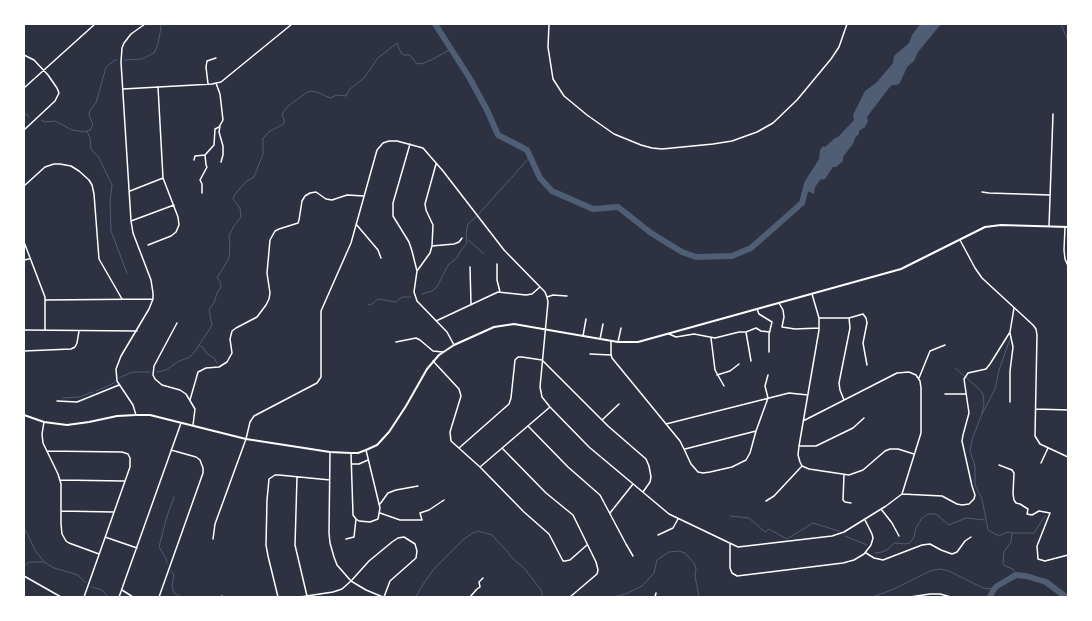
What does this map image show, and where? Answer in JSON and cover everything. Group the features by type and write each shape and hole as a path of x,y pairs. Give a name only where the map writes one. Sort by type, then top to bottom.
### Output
{"street":[{"path":"24,88 95,24"},
{"path":"136,415 131,401 119,385 116,375 117,363 137,331 153,299 152,286 133,233 131,220 121,62 124,43 131,34 145,24"},
{"path":"123,89 216,83 228,77 292,24"},
{"path":"549,24 548,47 553,78 564,96 614,134 646,147 662,149 732,141 757,132 768,126 781,116 797,100 831,59 839,47 848,24"},
{"path":"24,55 34,60 43,70 57,88 58,96 55,101 24,130"},
{"path":"208,84 206,67 208,61 216,58"},
{"path":"216,83 223,110 223,120 219,132 223,146 221,162"},
{"path":"148,245 165,239 176,232 179,222 163,178 158,87"},
{"path":"1049,226 1053,114"},
{"path":"202,193 202,184 200,180 208,167 206,165 206,155 214,145 215,129 220,126"},
{"path":"213,539 215,524 246,439 250,422 254,416 314,385 322,377 321,311 348,249 376,154 379,147 389,140 423,148 504,250 547,296 540,391 544,400 589,447 666,511 730,544 744,547 832,536 844,532 865,520 902,494 922,429 922,388 919,378 930,351 945,345"},
{"path":"410,144 392,208 395,220 410,246 417,272"},
{"path":"194,160 196,155 206,155"},
{"path":"24,186 45,167 54,164 71,166 89,180 94,194 99,259 122,300"},
{"path":"436,164 425,204 426,210 433,225 432,246 430,253 417,272 414,283 415,297 420,306 448,332 454,345"},
{"path":"129,191 163,178"},
{"path":"190,400 198,372 206,368 219,366 228,362 232,353 230,339 232,331 257,317 266,305 270,293 267,273 270,240 279,229 298,223 302,201 305,196 310,192 316,192 326,199 332,200 347,195 364,196"},
{"path":"982,192 1050,195"},
{"path":"131,220 174,205"},
{"path":"356,224 378,250 381,258"},
{"path":"24,415 44,422 67,425 117,416 150,415 246,439 350,454 366,450 376,445 389,432 433,361 454,345 487,330 507,324 618,342 638,342 907,267 977,230 992,225 1068,227"},
{"path":"1065,227 1065,259 1068,266"},
{"path":"432,246 454,244 459,242 462,238"},
{"path":"960,240 979,275 1033,325 1037,332 1036,409 1034,428 1036,438 1040,444 1068,457"},
{"path":"24,242 45,300 45,330"},
{"path":"24,260 29,259"},
{"path":"497,264 497,280 500,292"},
{"path":"470,267 471,304"},
{"path":"436,321 500,292 523,296 529,295 540,287"},
{"path":"812,294 819,318 820,328 799,446 798,458 802,466 809,469 849,475 859,472 885,451 890,449 898,449 914,454"},
{"path":"547,296 567,296"},
{"path":"45,300 153,299"},
{"path":"779,303 783,310 784,317 782,327 792,329 820,328"},
{"path":"1010,402 1009,376 1013,347 1010,332 1014,308"},
{"path":"757,309 759,314 772,322 769,352"},
{"path":"819,318 849,318 863,314 867,320 863,344 867,365"},
{"path":"844,400 840,390 840,383 850,328 849,318"},
{"path":"583,336 586,319"},
{"path":"177,323 154,366 153,375 159,383 183,391 195,409 193,426"},
{"path":"600,339 603,324"},
{"path":"618,342 621,328"},
{"path":"669,334 676,337 694,334 711,338 746,332 756,328 761,331 770,332"},
{"path":"24,330 137,331"},
{"path":"24,351 71,349 75,347 77,343 79,331"},
{"path":"746,332 751,361"},
{"path":"902,494 942,496 962,506 969,504 975,497 962,441 969,413 964,379 966,375 988,367 1010,332"},
{"path":"396,342 416,338 433,351 443,352"},
{"path":"711,338 717,375 724,386"},
{"path":"611,341 611,355 666,424 684,449 690,464 698,472 706,473 725,469 743,463 746,460 750,454 756,431 768,398 765,386 768,375"},
{"path":"590,354 611,355"},
{"path":"459,448 509,404 515,360 518,357 542,360 602,420 646,459 649,466 650,482 644,492"},
{"path":"433,361 461,393 461,400 451,428 451,441 480,467 524,512 549,534 563,561 570,560 587,545"},
{"path":"717,375 730,371 739,364"},
{"path":"803,421 897,373 909,372 919,378"},
{"path":"57,401 77,402 119,385"},
{"path":"666,424 792,392 808,395"},
{"path":"945,394 966,394"},
{"path":"602,420 619,404"},
{"path":"480,467 550,407"},
{"path":"1036,409 1068,410"},
{"path":"799,446 816,446 853,428 864,418"},
{"path":"44,422 42,438 43,443 60,480 61,531 66,541 99,554"},
{"path":"119,597 181,423"},
{"path":"528,426 568,467 600,495 633,556"},
{"path":"684,449 756,431"},
{"path":"502,448 546,493 573,515 596,562 598,572 595,577 570,597"},
{"path":"1041,463 1048,448"},
{"path":"159,597 203,468 200,460 196,457 171,450"},
{"path":"356,519 359,521 370,522 378,519 380,513 380,504 366,450"},
{"path":"47,452 126,452 131,461 84,597"},
{"path":"300,597 342,589 351,581 369,561 392,542 401,537 411,541 416,548 416,558 390,581 384,597 366,590 351,581 337,565 330,543 330,452"},
{"path":"346,539 354,537 356,519 352,511 350,454"},
{"path":"351,464 359,464 369,460"},
{"path":"999,465 1012,470 1014,473 1014,500 1016,503 1027,508 1027,514 1032,515 1039,512 1050,513 1038,546 1038,559 1045,561 1068,555"},
{"path":"766,501 774,496 802,466"},
{"path":"278,597 266,545 269,479 275,475 330,480"},
{"path":"844,475 843,500 851,504"},
{"path":"297,477 295,545 306,596"},
{"path":"60,480 124,481"},
{"path":"610,513 633,484"},
{"path":"380,504 388,493 418,486"},
{"path":"380,513 400,520 422,520 420,513 429,510 444,500"},
{"path":"881,509 892,522 899,536"},
{"path":"61,511 113,512"},
{"path":"658,534 673,528 678,518"},
{"path":"730,544 730,568 732,573 737,576 842,563 854,560 866,553 871,545 873,538 870,528 865,520"},
{"path":"105,537 137,548"},
{"path":"866,553 877,560 883,560 922,545 930,544 952,554 957,552 965,541 971,537"},
{"path":"1068,541 1068,548"},
{"path":"24,576 62,597"},
{"path":"470,597 477,588 480,587 479,582 483,578"},
{"path":"122,590 133,597"},
{"path":"655,597 656,593"},
{"path":"910,597 930,594 940,594 950,597"}],"water":[{"path":"920,24 941,24 918,52 914,61 907,67 900,83 897,85 892,85 889,88 867,117 868,121 865,127 859,131 859,134 855,138 853,144 843,157 843,161 836,167 833,167 825,179 820,180 815,187 814,194 803,189 805,181 819,159 820,150 823,146 825,147 838,137 854,120 853,115 865,91 876,83 893,63 894,56 909,43 912,35"}],"waterway":[{"path":"124,60 142,59 154,53 158,44 161,27 160,24"},
{"path":"435,24 469,77 487,110 498,135 527,150 540,178 552,191 593,209 618,207 651,233 682,252 696,257 732,256 751,248 802,203 807,184"},
{"path":"1061,24 1068,41"},
{"path":"230,245 229,236 241,217 240,208 233,199 235,194 247,181 254,177 263,154 263,138 270,131 284,124 282,114 288,106 310,91 317,92 330,98 337,95 346,96 350,89 364,78 378,58 397,43 401,53 404,55 410,55 416,63 422,64 451,49"},
{"path":"41,120 45,122 55,121 72,130 85,132 90,130 93,125 89,115 90,110 96,103 106,67 117,60"},
{"path":"25,113 29,117"},
{"path":"87,131 90,138 91,149 99,158 112,185 110,202 111,231 127,273"},
{"path":"422,294 432,291 437,287 449,264 456,259 467,243 466,234 468,224 530,157"},
{"path":"468,240 484,254"},
{"path":"157,372 166,370 193,354 212,325 209,309 214,303 217,293 221,287 220,281 217,278 229,258 230,245"},
{"path":"368,305 372,304 378,299 396,302 402,297 411,297"},
{"path":"1010,339 999,370 995,389 981,416 972,440 970,451 975,466 975,485 982,499 988,530 999,536 1008,532 1012,533 1011,542 1004,552 1003,563 1005,566 1013,569 1016,575"},
{"path":"199,346 203,347 206,353 214,358 217,363"},
{"path":"955,368 983,394 984,404 982,413"},
{"path":"119,378 132,372 150,372"},
{"path":"96,391 115,382"},
{"path":"63,398 79,397 93,392"},
{"path":"167,563 166,558 159,547 167,516 174,497"},
{"path":"875,553 887,550 894,543 910,543 922,518 928,514 936,514 949,525 966,518 985,520"},
{"path":"730,516 749,518 765,532 769,529 787,539 813,523 839,531"},
{"path":"1012,533 1034,533 1045,516"},
{"path":"24,527 35,550 44,562 54,568 78,575 86,583"},
{"path":"416,597 433,570 464,539 478,531 492,535 513,559 524,568 541,590 543,597"},
{"path":"845,536 867,545"},
{"path":"610,597 623,595 642,586 654,573 657,560 669,552 679,551 685,553 694,563 699,597"},
{"path":"24,567 29,562 43,562"},
{"path":"873,597 894,589 930,571 940,569 949,571 983,588 994,589"},
{"path":"171,571 174,575 172,586 174,593 181,597"},
{"path":"990,597 997,586 1016,575 1026,576 1046,582 1066,597"},
{"path":"92,587 102,590 108,597"}]}
